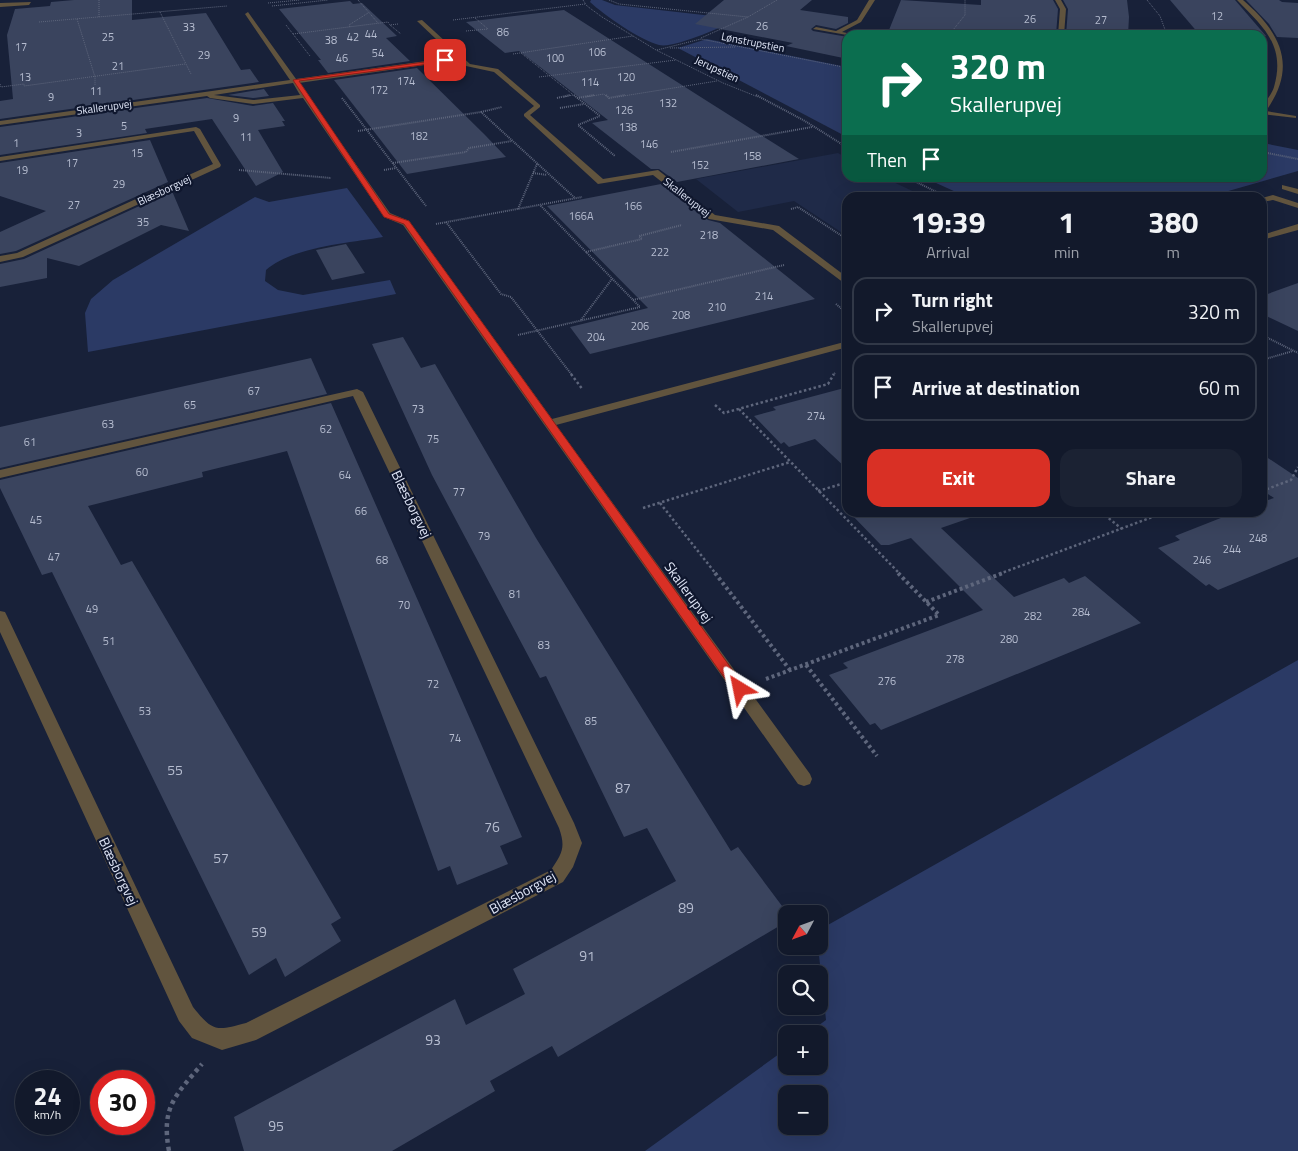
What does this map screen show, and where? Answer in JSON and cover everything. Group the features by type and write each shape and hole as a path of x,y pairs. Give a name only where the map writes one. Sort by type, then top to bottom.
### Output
{"street":[{"path":"836,33 859,21 872,0"},
{"path":"1058,0 1064,10 1062,30"},
{"path":"1240,0 1269,29 1279,48 1282,68 1277,89 1267,104"},
{"path":"4,3 29,3"},
{"name":"Skallerupvej","path":"248,14 387,215 406,223 804,780"},
{"name":"Skallerupvej","path":"420,21 468,65 496,70 538,106 526,115 601,182 655,172 712,217 776,228 842,278"},
{"path":"816,29 842,34"},
{"name":"Skallerupvej","path":"0,122 459,58"},
{"name":"Skallerupvej","path":"204,93 212,98 253,102 306,96"},
{"path":"1267,112 1294,118"},
{"path":"0,159 196,129 217,165"},
{"name":"Blæsborgvej","path":"0,259 20,255 217,165"},
{"path":"1298,183 1285,187 1298,192"},
{"path":"1267,199 1273,197 1298,206"},
{"path":"1267,236 1298,227"},
{"path":"549,423 842,346"},
{"name":"Blæsborgvej","path":"0,474 357,392 568,828 573,844 567,861 557,876 249,1034 222,1040 198,1031 186,1014 0,616"}],"path":[{"path":"99,17 100,0"},
{"path":"262,3 300,0"},
{"path":"272,6 328,0"},
{"path":"358,0 365,6 362,7 379,24"},
{"name":"Jerupstien","path":"583,0 602,17 656,50 718,81 753,94 813,126 842,144"},
{"path":"609,0 619,4 748,18"},
{"path":"701,39 748,18 777,0"},
{"path":"953,30 964,18 967,4 965,0"},
{"path":"1147,0 1159,14 1166,30"},
{"path":"269,2 275,10"},
{"path":"450,20 586,4"},
{"path":"38,22 229,6"},
{"path":"160,12 185,64 204,93"},
{"path":"351,27 349,25 368,13"},
{"path":"464,32 488,29 474,17"},
{"path":"281,18 426,208"},
{"path":"77,19 95,77 95,85"},
{"path":"293,34 388,22 390,25"},
{"name":"Lønstrupstien","path":"656,50 701,39 842,67"},
{"path":"664,48 727,48 739,46"},
{"path":"521,53 600,116 578,125 638,175"},
{"path":"504,78 548,76 677,60"},
{"path":"0,84 1,87 24,84 24,86 185,64"},
{"path":"577,98 604,94 609,98 718,81"},
{"path":"332,134 481,112 575,198"},
{"path":"663,154 813,126"},
{"path":"393,163 466,152 469,148 512,141"},
{"path":"1267,153 1298,159"},
{"path":"518,209 537,164"},
{"path":"217,165 255,173 305,176 321,180 359,174"},
{"path":"916,182 937,192"},
{"path":"410,229 584,197"},
{"path":"491,341 640,307 540,205"},
{"path":"446,222 502,294 511,297 600,410"},
{"path":"586,252 642,239 639,236 688,224"},
{"path":"633,300 785,264"},
{"path":"581,320 612,279"},
{"path":"1267,338 1298,353"},
{"path":"1267,358 1293,350"},
{"path":"739,409 842,516"},
{"path":"616,517 790,462"},
{"path":"1267,488 1291,480 1298,466"},
{"path":"818,491 842,484"},
{"path":"660,503 790,670"},
{"path":"740,689 939,615 843,517"},
{"path":"1107,517 1122,529"},
{"path":"926,602 1153,517"},
{"path":"806,665 877,756"},
{"path":"169,1151 164,1124 174,1096 222,1040"}],"shaded area":[{"path":"591,0 602,0 615,5 739,19 676,44 659,45 642,38 613,20 590,2"},
{"path":"707,39 842,66 842,134 678,48"},
{"path":"1267,144 1298,150 1298,171 1267,180"},
{"path":"838,153 842,155 842,182 893,182 914,192 842,192 842,233 794,201 738,212 696,179"},
{"path":"934,182 1260,182 1225,192 956,192"},
{"path":"347,188 383,237 322,247 290,256 266,270 265,281 278,290 303,295 390,280 396,294 88,352 85,313 91,299 113,280 255,197 269,202"},
{"path":"1298,660 1298,1151 645,1151 778,1055 778,1075 828,1075 828,1025 819,1025 826,1020 825,1015 828,1015 828,965 820,965 819,955 828,955 828,925"}],"building":[{"path":"132,0 132,20 206,13 241,70 250,69 259,82 0,119 0,101 13,99 7,35 15,9 50,6 51,2"},
{"path":"724,0 812,0 800,10 848,17 848,23 836,29 816,25 811,29 813,31 842,36 842,58 786,46 793,43 695,24"},
{"path":"901,0 981,5 981,0 1053,0 1058,9 1056,30 889,30"},
{"path":"1063,0 1127,0 1128,30 1066,30 1068,9"},
{"path":"1170,0 1235,0 1261,30 1196,30"},
{"path":"1246,0 1279,0 1282,2 1298,3 1298,38 1277,37 1269,24"},
{"path":"350,1 353,4 362,3 397,36 386,38 410,61 328,73 318,60 321,60 279,9"},
{"path":"564,10 799,159 677,182 659,169 651,169 592,123 608,120 519,51 505,53 466,22"},
{"path":"417,68 506,157 407,174 334,80"},
{"path":"264,89 269,96 253,98 228,95"},
{"path":"207,98 253,106 273,103 285,121 282,121 285,126 258,130 283,172 256,186 212,119 145,129 147,133 0,155 0,127"},
{"path":"150,140 168,182 16,251 0,254 0,232 46,211 0,196 0,163"},
{"path":"661,184 708,220 720,223 815,299 590,354 570,327 648,308 547,206"},
{"path":"172,191 189,231 161,225 79,266 47,258 47,278 0,287 0,264 24,259"},
{"path":"346,244 365,273 332,280 316,250"},
{"path":"1298,283 1298,331 1267,316 1267,294"},
{"path":"403,337 421,368 435,364 536,538 731,851 738,847 781,905 778,905 778,927 558,1057 552,1046 490,1081 495,1091 392,1151 244,1151 234,1117 455,999 466,1025 525,994 513,969 676,881 647,828 624,837 546,676 540,678 432,475 372,344"},
{"path":"311,358 327,394 0,468 0,427"},
{"path":"842,389 842,464 815,439 789,447 784,442 781,444 754,416 776,410 773,407"},
{"path":"331,403 522,837 500,846 508,864 457,885 450,866 438,871 287,451 202,472 203,477 88,506 121,565 132,561 341,918 331,924 341,941 285,977 276,958 249,975 52,572 42,575 0,488 0,480"},
{"path":"1267,457 1298,478 1298,557 1218,590 1209,584 1206,586 1158,548 1180,540 1175,536 1223,517 1267,517 1267,500 1274,498 1267,493"},
{"path":"854,517 970,517 941,528 1014,597 1064,578 1069,583 1085,576 1141,623 881,730 875,723 870,725 829,675 848,668 843,663 983,610 911,538 889,545 881,545"}],"route":[{"path":"445,60 295,80 387,215 406,223 740,689"}]}
